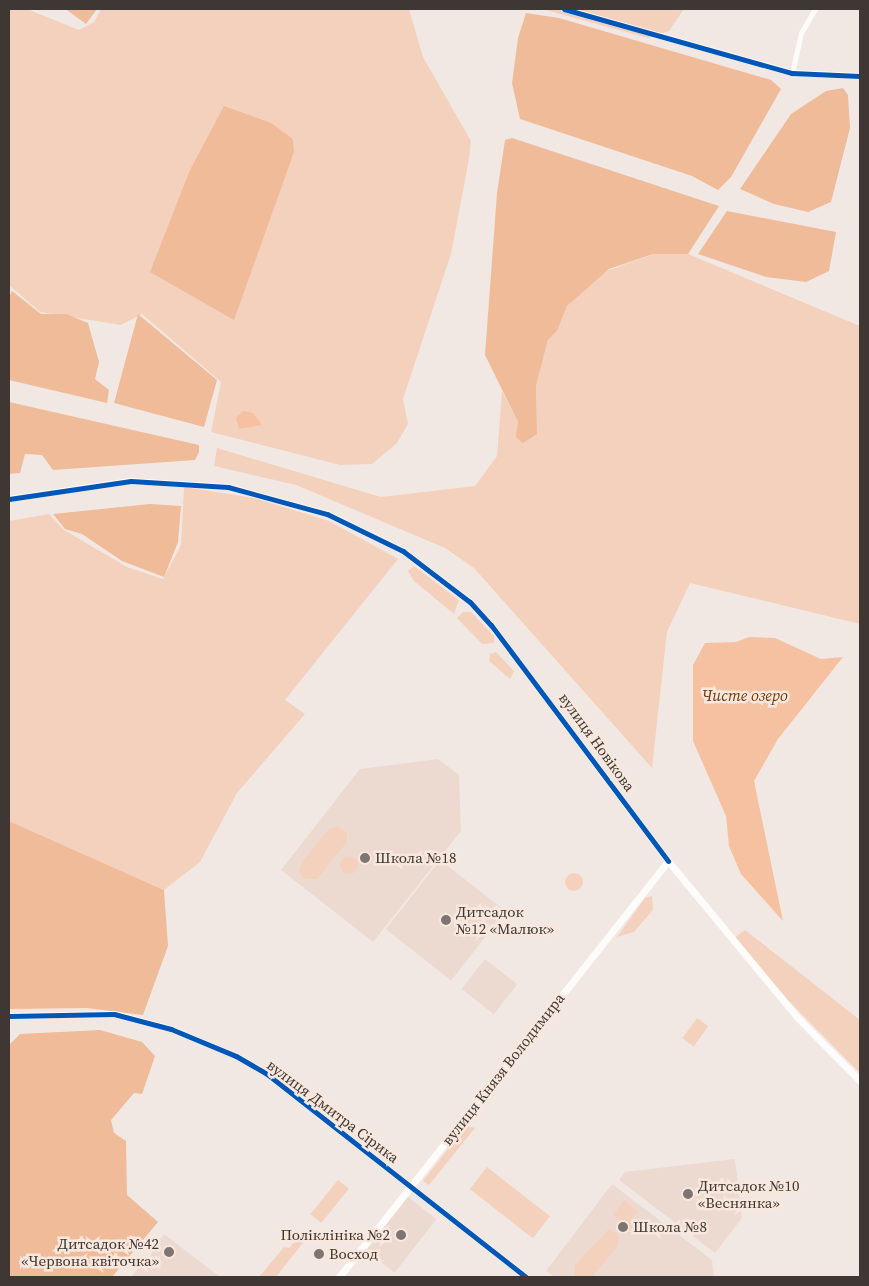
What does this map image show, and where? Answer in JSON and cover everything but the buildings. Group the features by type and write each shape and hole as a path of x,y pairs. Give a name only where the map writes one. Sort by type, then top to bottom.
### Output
{"main road":[{"name":"вулиця Новікова","path":"668,861 798,1018 860,1081"},
{"name":"вулиця Князя Володимира","path":"339,1277 668,861"}],"street":[{"path":"564,9 792,73 860,76"},
{"path":"792,73 801,33 815,9"},
{"name":"вулиця Новікова","path":"9,499 100,483 181,480 281,499 327,514 402,551 470,602 503,639 668,861"},
{"name":"вулиця Дмитра Сірика","path":"9,1016 114,1014 196,1038 267,1074 526,1277"}],"shaded area":[{"path":"9,9 27,9 79,30 94,22 101,9 409,9 423,57 471,141 451,254 403,399 408,424 397,443 372,464 340,465 211,432 221,382 142,314 121,325 40,312 9,285"},
{"path":"49,9 97,9 86,24 67,10"},
{"path":"542,9 684,9 669,31 648,38"},
{"path":"526,13 559,18 771,80 781,89 731,177 718,190 692,176 520,119 512,83 518,38"},
{"path":"843,88 848,95 850,128 831,202 808,212 774,204 740,189 791,114 826,91"},
{"path":"224,106 271,123 293,139 294,152 234,320 150,272 190,170"},
{"path":"512,138 719,206 688,254 653,254 609,269 567,306 557,331 548,340 536,386 537,434 523,443 516,437 518,422 485,355 497,193 505,140"},
{"path":"727,211 836,232 829,271 806,282 766,277 698,254"},
{"path":"654,254 688,254 860,326 860,624 690,583 667,632 652,768 474,568 445,548 296,485 214,466 217,448 381,497 475,486 497,456 502,391 518,422 537,434 536,387 548,340 557,331 567,306 601,273"},
{"path":"12,291 41,314 66,314 88,323 99,362 95,379 109,390 107,403 9,380 9,297"},
{"path":"138,314 217,380 204,427 114,403"},
{"path":"9,402 199,445 199,452 195,460 53,470 42,455 25,454 20,473 9,474"},
{"path":"184,487 254,498 329,521 398,559 285,700 305,714 237,793 200,862 164,890 9,821 9,521 49,514 64,530 127,567 163,579 181,545"},
{"path":"150,504 181,506 178,542 164,577 122,561 82,534 65,529 53,514"},
{"path":"414,566 459,600 454,614 414,581 408,571"},
{"path":"463,612 471,612 494,636 494,643 482,644 457,618"},
{"path":"496,652 514,671 510,679 489,661 490,654"},
{"name":"Школа №18","path":"438,759 459,775 461,831 373,942 281,870 360,769"},
{"path":"9,821 164,890 168,946 143,1015 87,1008 9,1009"},
{"path":"338,826 347,833 347,842 317,879 304,879 299,872 302,862 328,830"},
{"path":"345,856 353,856 358,861 356,872 345,874 340,869 340,861"},
{"name":"Дитсадок №12 «Малюк»","path":"440,860 505,911 451,980 386,929"},
{"path":"570,873 578,873 583,878 581,889 570,891 565,886 565,878"},
{"path":"652,896 653,910 634,932 617,937 645,898"},
{"path":"745,930 860,1020 860,1073 779,991 734,938"},
{"path":"485,959 517,984 494,1014 462,989"},
{"path":"697,1018 708,1026 694,1046 682,1038"},
{"path":"100,1030 142,1042 155,1056 142,1094 134,1093 111,1120 114,1133 126,1141 127,1195 158,1222 112,1277 9,1277 9,1045 20,1034"},
{"path":"466,1126 475,1128 429,1185 423,1181"},
{"name":"Дитсадок №10 «Веснянка»","path":"735,1159 742,1218 715,1253 619,1180 625,1172"},
{"path":"487,1167 550,1216 533,1238 470,1189"},
{"path":"338,1180 349,1189 321,1223 310,1214"},
{"name":"Школа №8","path":"612,1184 712,1260 714,1277 555,1277 546,1271"},
{"name":"Поліклініка №2","path":"408,1197 436,1219 395,1273 366,1251"},
{"path":"624,1200 638,1211 630,1221 642,1229 637,1236 613,1215"},
{"path":"609,1229 619,1235 617,1247 592,1277 575,1277 575,1265"},
{"name":"Дитсадок №42 «Червона квіточка»","path":"164,1234 211,1270 220,1277 131,1277"},
{"path":"300,1235 306,1239 276,1277 259,1277 284,1247 289,1248"}],"water":[{"path":"243,411 253,413 262,425 239,429 236,418"},
{"name":"Чисте озеро","path":"749,637 775,638 821,659 843,657 778,739 754,781 783,921 741,874 729,846 726,816 693,741 693,665 705,643 736,642"}],"cycle path":[{"path":"564,9 792,73 860,76"},
{"path":"9,499 131,481 228,487 327,514 403,551 470,602 491,625 668,861"},
{"path":"9,1016 114,1014 171,1029 236,1056 267,1074 526,1277"}],"place":[{"name":"Школа №18","path":"365,858"},
{"name":"Дитсадок №12 «Малюк»","path":"446,920"},
{"name":"Дитсадок №10 «Веснянка»","path":"688,1194"},
{"name":"Школа №8","path":"623,1227"},
{"name":"Поліклініка №2","path":"401,1235"},
{"name":"Дитсадок №42 «Червона квіточка»","path":"169,1252"},
{"name":"Восход","path":"319,1254"}]}
